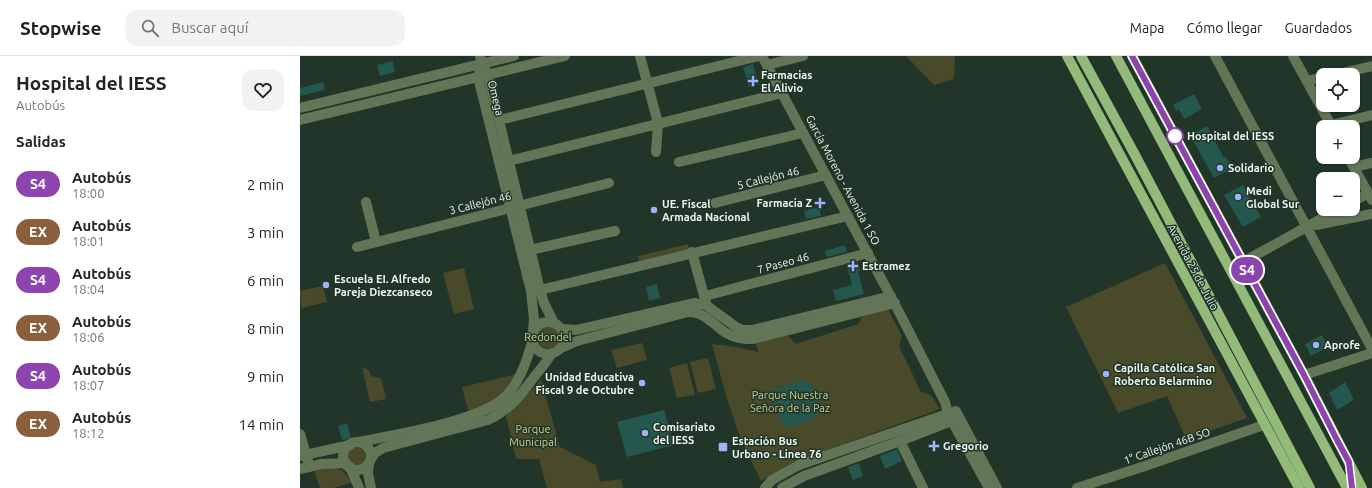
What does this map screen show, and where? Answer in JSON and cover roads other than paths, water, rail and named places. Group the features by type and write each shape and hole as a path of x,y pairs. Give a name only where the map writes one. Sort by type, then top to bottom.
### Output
{"main road":[{"name":"Avenida 25 de Julio","path":"1067,56 1299,488"},
{"name":"Avenida 25 de Julio","path":"1081,56 1134,153 1310,488"},
{"path":"1116,56 1347,488"},
{"path":"1132,56 1304,375 1362,488"},
{"path":"1167,120 1173,161"},
{"path":"1134,153 1136,186"},
{"path":"1255,314 1294,357"},
{"path":"1227,355 1264,400"},
{"path":"1349,462 1352,488"}],"street":[{"path":"300,108 481,60 514,56"},
{"path":"300,120 565,56"},
{"path":"640,56 658,123 656,152"},
{"path":"499,120 648,83 762,59 803,56"},
{"path":"1215,56 1372,348"},
{"path":"1293,56 1329,120"},
{"path":"1302,56 1308,81"},
{"name":"García Moreno - Avenida 1 SO","path":"762,59 782,93 868,253 946,402 998,488"},
{"name":"Omega","path":"481,60 483,76 515,207 531,291 534,319 533,331"},
{"path":"1360,69 1372,66"},
{"name":"Omega","path":"483,76 499,120 509,161 515,207 530,250 544,304 558,326"},
{"path":"1308,81 1316,79"},
{"path":"509,161 782,93"},
{"path":"1354,120 1372,115"},
{"path":"679,162 803,133"},
{"path":"1354,167 1372,163"},
{"path":"1352,164 1370,197 1360,200"},
{"name":"5 Callejón 46","path":"716,204 826,175"},
{"name":"3 Callejón 46","path":"358,247 609,183"},
{"path":"366,202 376,242"},
{"path":"1306,227 1372,214"},
{"path":"540,290 692,252 848,216"},
{"path":"1243,262 1326,216"},
{"path":"530,250 615,231"},
{"path":"692,252 705,301 736,327 742,330 752,330 893,300"},
{"name":"7 Paseo 46","path":"705,301 868,253"},
{"path":"532,342 538,350 543,353 556,351 578,341 688,312 700,314 706,317 733,336 742,339 753,339 893,300"},
{"path":"303,456 467,417 494,406 505,397 514,386 526,363 532,342 533,331 540,324 549,322 558,326 576,330 687,303 705,301"},
{"path":"300,434 305,467 328,463 348,465 358,470 366,466 375,453 383,448 488,420 499,415 512,405 562,345 564,340 558,326"},
{"path":"1304,375 1372,353"},
{"path":"782,488 804,476 900,441 954,416"},
{"path":"765,488 772,480 799,465 954,416"},
{"name":"García Moreno - Avenida 1 SO","path":"954,416 988,488"},
{"name":"1° Callejón 46B SO","path":"1077,488 1264,425"},
{"path":"900,441 923,488"},
{"path":"359,488 344,455 347,447 354,443 367,446 371,454 368,473 371,488"}],"place":[{"name":"Farmacias El Alivio","path":"753,81"},
{"name":"Hospital del IESS","path":"1175,136"},
{"name":"Solidario","path":"1220,168"},
{"name":"Medi Global Sur","path":"1238,197"},
{"name":"Farmacia Z","path":"820,203"},
{"name":"UE. Fiscal Armada Nacional","path":"654,210"},
{"name":"Estramez","path":"853,266"},
{"name":"Escuela EI. Alfredo Pareja Diezcanseco","path":"326,285"},
{"name":"Aprofe","path":"1316,345"},
{"name":"Capilla Católica San Roberto Belarmino","path":"1106,374"},
{"name":"Unidad Educativa Fiscal 9 de Octubre","path":"642,383"},
{"name":"Comisariato del IESS","path":"645,433"},
{"name":"Gregorio","path":"934,446"},
{"name":"Estación Bus Urbano - Linea 76","path":"723,447"}],"park label":[{"name":"Redondel","path":"548,337"},
{"name":"Parque Nuestra Señora de la Paz","path":"790,401"},
{"name":"Parque Municipal","path":"533,435"}]}
